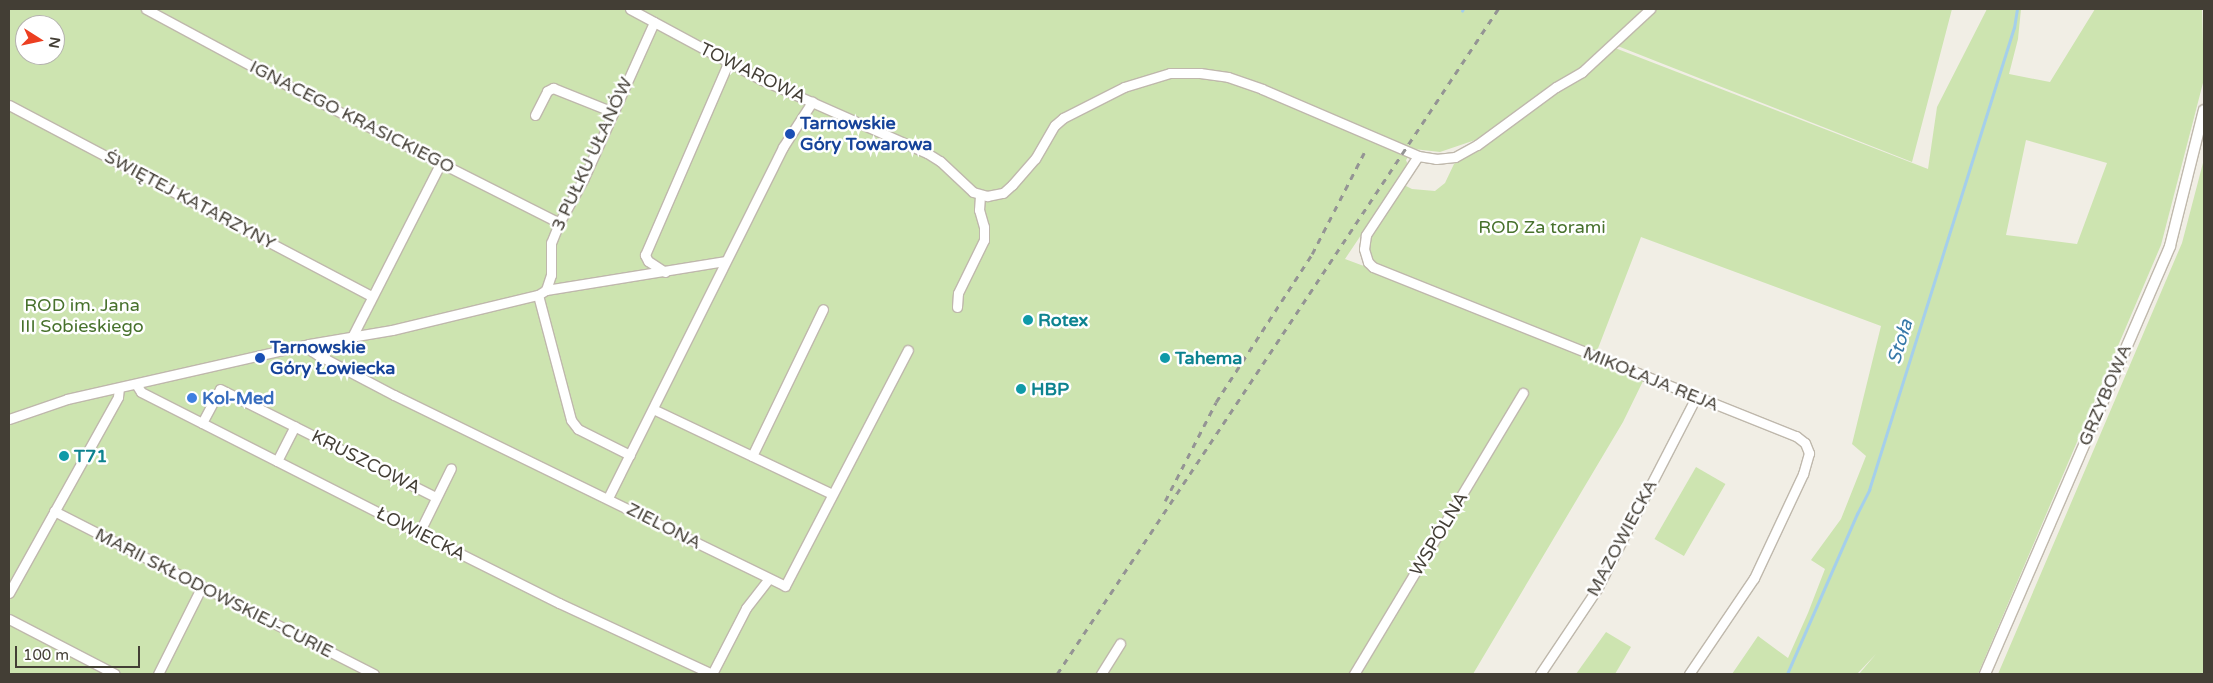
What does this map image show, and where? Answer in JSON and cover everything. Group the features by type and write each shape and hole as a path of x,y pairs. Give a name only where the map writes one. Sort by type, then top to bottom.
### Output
{"street":[{"name":"IGNACEGO KRASICKIEGO","path":"146,9 306,95 559,223"},
{"name":"TOWAROWA","path":"630,9 728,63 927,153 940,161 973,192 980,195"},
{"path":"957,307 958,293 984,240 984,228 979,210 980,195 993,196 1005,191 1030,164 1054,125 1063,118 1124,87 1170,73 1200,73 1240,80 1418,156 1436,159 1455,157 1477,144 1556,87 1582,72 1650,9"},
{"name":"3 PUŁKU UŁANÓW","path":"542,293 551,275 551,243 559,223 584,178 654,22"},
{"path":"665,272 648,261 645,254 728,63"},
{"path":"535,115 547,91 552,88 613,112"},
{"path":"608,498 654,409 722,262 783,146 812,102"},
{"name":"ŚWIĘTEJ KATARZYNY","path":"9,105 371,296"},
{"name":"GRZYBOWA","path":"1985,674 2170,246 2204,110"},
{"name":"MIKOŁAJA REJA","path":"1418,156 1366,235 1364,249 1368,262 1373,268 1796,436 1805,443 1808,453 1796,492 1754,578 1689,674"},
{"path":"352,337 371,296 441,162"},
{"path":"9,420 67,399 309,344 392,330 542,293 722,262"},
{"path":"542,293 571,420 578,429 630,455"},
{"path":"752,456 824,309"},
{"name":"ZIELONA","path":"309,344 318,355 394,395 785,586 908,350"},
{"name":"ŁOWIECKA","path":"136,384 141,392 419,533 559,603 712,674 746,608 769,579"},
{"path":"9,593 118,397 119,388"},
{"name":"KRUSZCOWA","path":"202,423 220,389 436,497"},
{"name":"WSPÓLNA","path":"1354,674 1523,393"},
{"name":"MAZOWIECKA","path":"1540,674 1597,589 1696,397"},
{"path":"654,409 832,494"},
{"name":"KRUSZCOWA","path":"277,461 295,426"},
{"name":"KRUSZCOWA","path":"419,533 451,468"},
{"name":"MARII SKŁODOWSKIEJ-CURIE","path":"54,511 374,674"},
{"path":"158,674 202,586"},
{"path":"9,620 115,674"},
{"path":"1101,674 1120,643"},
{"path":"352,674 356,666"}],"green space":[{"name":"ROD im. Jana III Sobieskiego","path":"9,9 1952,9 1912,162 1610,43 1563,82 1487,136 1440,152 1414,149 1406,160 1408,165 1345,259 1439,294 1645,377 1623,422 1473,674 9,674"},
{"name":"ROD Za torami","path":"1987,9 2021,9 2018,39 2009,74 2050,82 2095,9 2202,9 2204,79 2161,245 1978,674 1859,674 1876,654 1857,674 1732,674 1758,636 1788,658 1808,613 1825,569 1811,560 1841,519 1866,456 1852,444 1881,326 1641,237 1597,351 1384,270 1369,255 1368,240 1402,184 1412,189 1435,191 1445,183 1454,164 1586,74 1615,48 1928,169 1937,107","holes":["2026,140 2107,163 2077,244 2006,235"]},
{"path":"2204,159 2204,674 1998,674 2182,243"},
{"path":"1696,467 1725,484 1684,556 1654,539"},
{"path":"1606,632 1631,647 1615,674 1576,674"}],"waterway":[{"name":"Stoła","path":"1787,674 1869,490 2014,28 2017,9"}],"railway":[{"path":"1057,674 1498,9"},
{"path":"1165,501 1216,402 1312,254 1364,153"}],"place":[{"name":"Tarnowskie Góry Towarowa","path":"790,134"},
{"name":"Rotex","path":"1028,320"},
{"name":"Tarnowskie Góry Łowiecka","path":"260,358"},
{"name":"Tahema","path":"1165,358"},
{"name":"HBP","path":"1021,389"},
{"name":"Kol-Med","path":"192,398"},
{"name":"T71","path":"64,456"}]}
